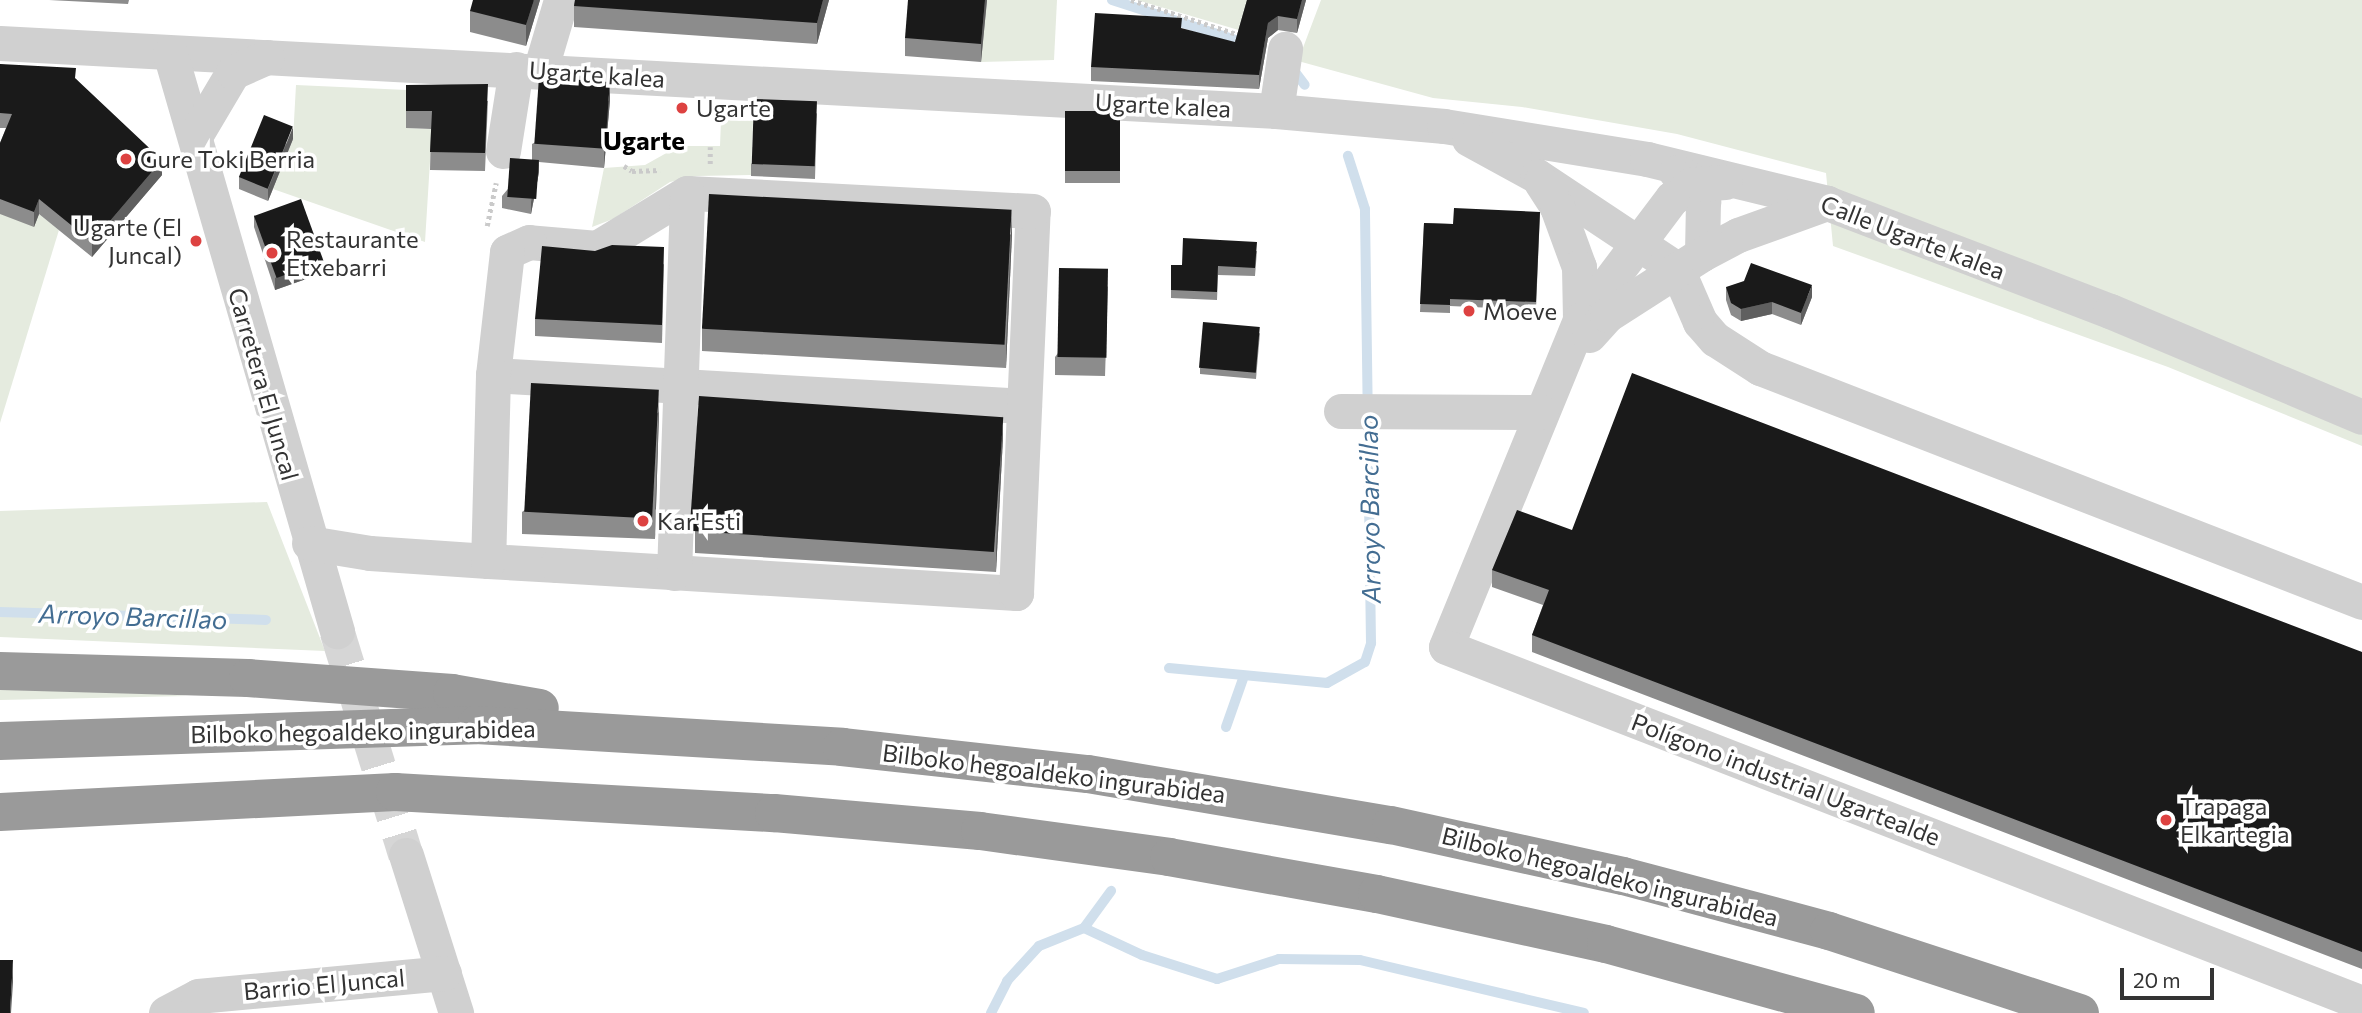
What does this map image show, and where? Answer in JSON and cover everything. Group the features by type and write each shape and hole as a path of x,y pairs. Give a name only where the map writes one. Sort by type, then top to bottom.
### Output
{"highway":[{"path":"0,671 248,678 452,692 725,739"},
{"name":"Bilboko hegoaldeko ingurabidea","path":"0,741 476,725 725,739 1088,774 1423,831 1623,876 1829,931 2080,1013"},
{"path":"0,812 395,792 774,813 980,831 1182,859 1377,894 1606,944 1856,1013"}],"street":[{"path":"503,151 528,70 561,0"},
{"name":"Ugarte kalea","path":"0,43 1276,111 1444,126"},
{"name":"Carretera El Juncal","path":"170,53 309,543 337,631"},
{"path":"195,136 233,72 267,57"},
{"path":"1276,111 1283,61"},
{"path":"1444,126 1537,176 1638,245 1690,262"},
{"name":"Calle Ugarte kalea","path":"1444,126 1591,149 1787,191 1827,203 2110,311 2362,417"},
{"path":"1591,149 1616,160 1671,170 1693,184 1703,201 1690,262 1700,322 1714,339 1760,368 2362,602"},
{"name":"Polígono industrial Ugartealde","path":"1537,176 1570,239 1582,292 1580,320"},
{"path":"1693,184 1722,182 1787,191"},
{"name":"Polígono industrial Ugartealde","path":"1693,184 1672,198 1580,320 1446,647 2362,1003"},
{"path":"309,543 370,553 488,561 674,573 1017,593 1032,211 687,193 597,248 529,242 507,252 493,374 488,561"},
{"path":"674,573 687,193"},
{"name":"Polígono industrial Ugartealde","path":"1558,369 1607,315 1690,262 1738,235 1827,203"},
{"path":"493,374 1024,405"},
{"path":"1341,411 1541,412"},
{"path":"407,855 456,1013"},
{"name":"Barrio El Juncal","path":"166,1013 198,996 444,974"}],"path":[{"path":"1132,0 1283,61"}],"shaded area":[{"path":"987,0 1057,0 1054,60 981,62"},
{"path":"1137,0 1251,0 1242,31"},
{"path":"1321,0 2362,0 2362,446 2168,367 1833,246 1826,173 1677,134 1522,107 1433,98 1298,61"},
{"path":"296,85 407,90 406,128 432,129 425,242 273,189 293,139"},
{"path":"721,120 753,121 751,175 697,176 670,182 613,219 592,227 604,168 645,165 679,146 720,146"},
{"path":"0,214 39,214 59,230 0,423"},
{"path":"267,502 325,651 0,637 0,511"},
{"path":"0,684 64,686 187,696 0,700"}],"building":[{"path":"473,0 534,0 526,25 470,11"},
{"path":"575,0 823,0 817,23 574,6"},
{"path":"908,0 985,0 981,44 905,38"},
{"path":"1247,0 1302,0 1297,19 1278,16 1268,23 1259,75 1091,67 1095,13 1182,18 1181,28 1235,42"},
{"path":"0,64 76,68 75,78 162,160 92,242 39,199 34,212 0,199 0,143 12,114 0,113"},
{"path":"539,77 610,82 605,149 534,144"},
{"path":"488,84 485,153 430,152 432,111 406,111 406,85"},
{"path":"754,99 817,101 815,166 752,164"},
{"path":"1065,111 1120,111 1120,171 1065,171"},
{"path":"264,115 293,127 268,189 239,177"},
{"path":"510,158 539,160 536,199 507,197"},
{"path":"709,194 1012,210 1005,345 702,329"},
{"path":"301,199 324,261 277,278 254,216"},
{"path":"1454,208 1540,212 1536,302 1450,299 1450,305 1420,304 1424,223 1453,224"},
{"path":"1183,238 1257,242 1255,268 1218,266 1217,292 1171,290 1171,265 1182,265"},
{"path":"612,245 664,247 662,325 535,319 542,246 595,251"},
{"path":"1751,263 1812,285 1801,313 1772,302 1741,309 1731,303 1726,287 1744,281"},
{"path":"1059,268 1108,269 1106,358 1057,357"},
{"path":"1203,322 1260,327 1256,373 1199,368"},
{"name":"Trapaga Elkartegia","path":"1632,373 2362,652 2362,952 1532,635 1549,590 1492,570 1517,510 1572,530"},
{"path":"531,383 659,390 652,519 524,512"},
{"path":"699,396 1003,417 994,552 690,531"},
{"path":"0,960 13,960 10,1013 0,1013"}],"waterway":[{"name":"Arroyo Barcillao","path":"1112,0 1248,44"},
{"name":"Arroyo Barcillao","path":"1292,68 1305,85"},
{"name":"Arroyo Barcillao","path":"1169,668 1327,683 1365,662 1371,643 1365,209 1348,156"},
{"name":"Arroyo Barcillao","path":"0,612 266,620"},
{"path":"1226,727 1244,676"},
{"path":"991,1013 1007,981 1039,946 1084,928 1111,891"},
{"path":"1084,928 1142,955 1217,979 1279,959 1360,960 1584,1013"}],"tunnel":[{"path":"337,631 406,855"}],"place":[{"name":"Ugarte","path":"682,108"},
{"name":"Gure Toki Berria","path":"126,159"},
{"name":"Ugarte (El Juncal)","path":"196,241"},
{"name":"Restaurante Etxebarri","path":"272,253"},
{"name":"Moeve","path":"1469,311"},
{"name":"Kar'Esti","path":"643,521"},
{"name":"Trapaga Elkartegia","path":"2166,820"}],"district":[{"name":"Ugarte","path":"644,140"}]}
